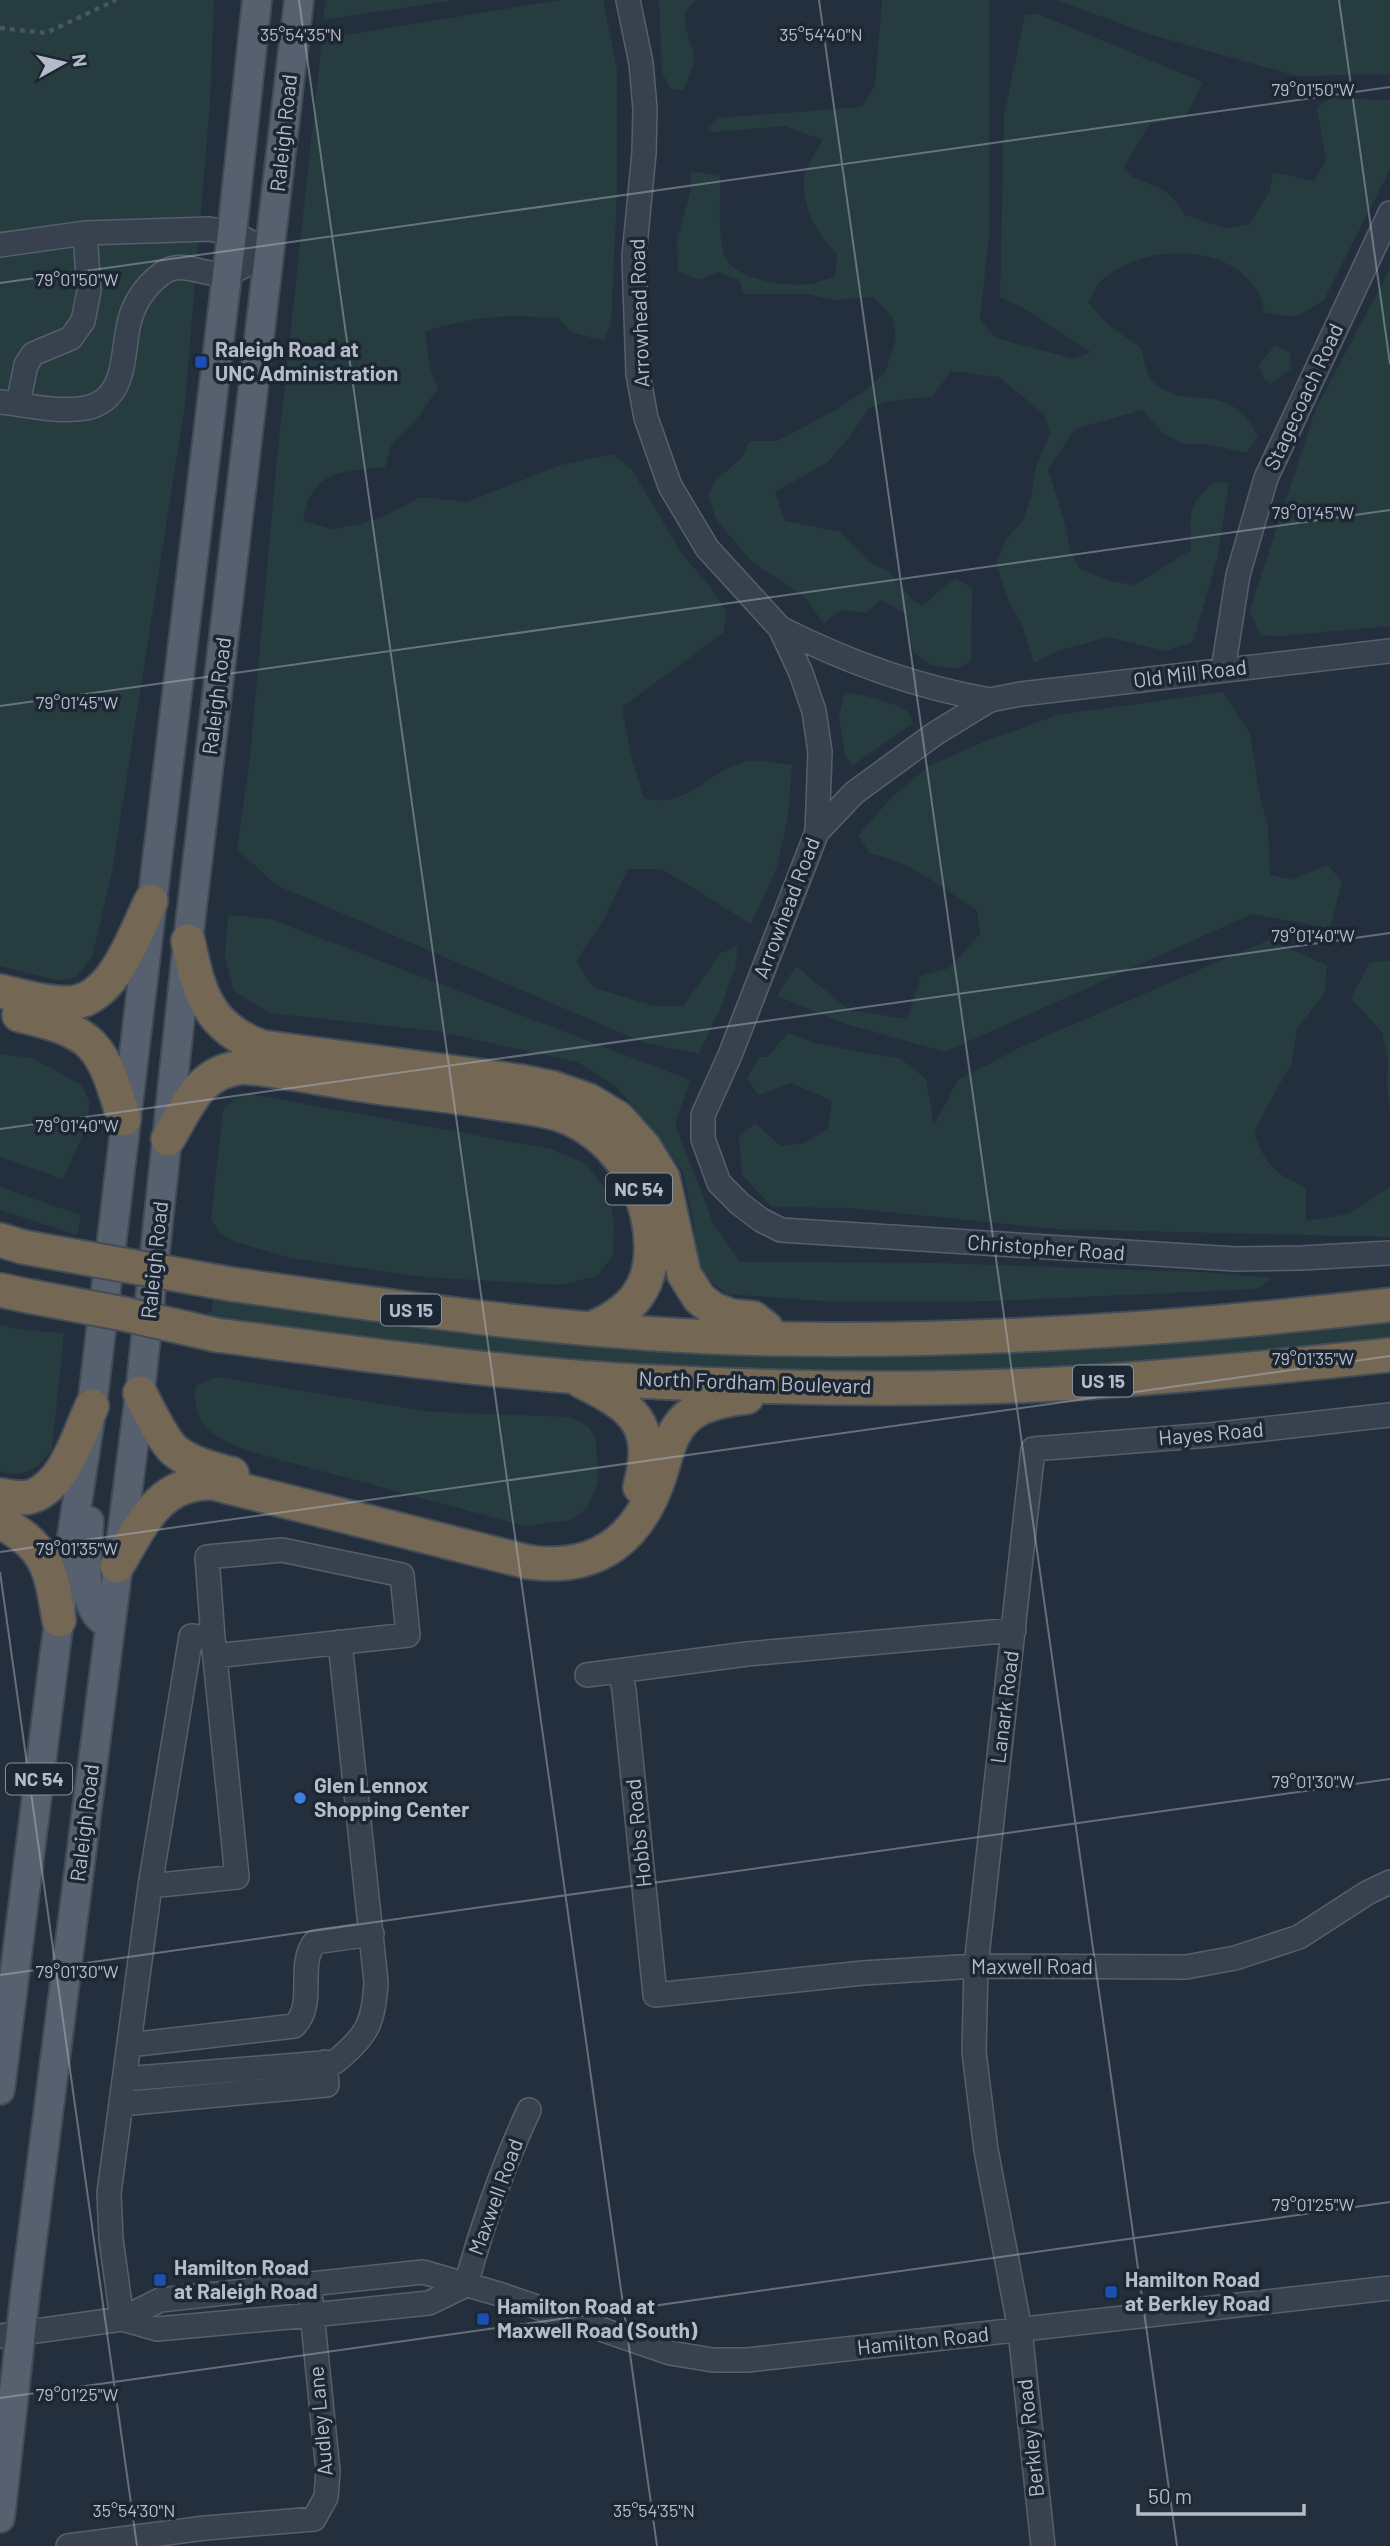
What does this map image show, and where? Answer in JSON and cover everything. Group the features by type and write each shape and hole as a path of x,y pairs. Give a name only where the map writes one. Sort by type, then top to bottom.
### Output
{"highway":[{"path":"0,990 67,1003 94,996 116,970 151,901"},
{"path":"188,941 196,977 206,1003 223,1026 252,1044 553,1088 588,1100 618,1118 644,1147 663,1178 684,1274 699,1298 713,1309 730,1316 752,1318 783,1339"},
{"path":"0,1010 67,1027 88,1040 111,1076 124,1119"},
{"name":"NC 54","path":"168,1139 198,1087 219,1072 244,1067 483,1100 562,1115 580,1125 616,1153 637,1183 650,1228 651,1259 644,1285 625,1311 593,1328"},
{"name":"US 15","path":"12,1243 230,1284 452,1316 671,1335 783,1339 1047,1335 1181,1327 1390,1305"},
{"name":"North Fordham Boulevard","path":"14,1293 216,1335 569,1376 656,1382 815,1387 1075,1383 1390,1355"},
{"path":"140,1393 174,1450 202,1466 542,1547 567,1546 590,1540 610,1529 632,1504 643,1476 645,1446 635,1417 616,1399 569,1376"},
{"path":"117,1566 151,1510 180,1488 200,1482 213,1483 527,1563 559,1565 579,1561 612,1547 634,1528 653,1495 675,1432 690,1414 703,1407 737,1398 815,1387"},
{"path":"0,1495 31,1497 49,1487 62,1471 92,1406"},
{"name":"NC 54","path":"0,1522 19,1531 38,1548 51,1578 59,1620"}],"main road":[{"name":"Raleigh Road","path":"0,2090 59,1620 92,1406 124,1119 232,233 257,0"},
{"name":"Raleigh Road","path":"0,2518 11,2333 25,2294 140,1393 188,941 299,0"},
{"path":"92,1406 88,1591 95,1615 110,1624"}],"street":[{"name":"Arrowhead Road","path":"628,0 641,63 645,110 644,153 634,256 638,374 646,418 670,486 707,548 780,628 801,673 814,711 820,752 817,832 730,1055 703,1115 703,1139 719,1183"},
{"name":"Stagecoach Road","path":"1223,670 1238,575 1266,478 1390,213"},
{"path":"0,245 85,233 209,229 232,233 271,251"},
{"path":"85,233 89,291 83,321 71,338 33,355 9,403 75,409 88,408 103,401 116,388 122,373 130,319 137,301 162,273 175,267 226,273 271,251"},
{"name":"Old Mill Road","path":"780,628 830,653 908,682 990,700"},
{"name":"Old Mill Road","path":"817,832 854,793 887,767 990,700 1021,694 1390,651"},
{"name":"Christopher Road","path":"719,1183 761,1220 781,1230 1235,1259 1390,1253"},
{"name":"Hayes Road","path":"1033,1449 1390,1415"},
{"name":"Lanark Road","path":"1020,2330 986,2150 974,2052 976,1966 1033,1449"},
{"path":"122,2319 111,2239 109,2193 150,1886 191,1636 214,1647 340,1642 408,1635 402,1575 282,1550 207,1557 214,1647 237,1877 150,1886"},
{"path":"587,1675 747,1654 1014,1630"},
{"path":"124,2079 335,2062 357,2045 369,2026 376,1982 340,1642"},
{"name":"Hobbs Road","path":"620,1672 655,1995"},
{"name":"Maxwell Road","path":"655,1995 863,1973 976,1966 1186,1967 1235,1958 1299,1937 1390,1881"},
{"path":"129,2045 294,2026 301,2020 305,2002 307,1955 315,1942 372,1934"},
{"path":"121,2104 327,2085 325,2062"},
{"name":"Maxwell Road","path":"466,2285 513,2145 529,2110"},
{"name":"Hamilton Road","path":"11,2333 122,2319 160,2300 423,2272 534,2306 670,2353 713,2360 748,2360 1390,2288"},
{"name":"Audley Lane","path":"68,2546 205,2528 314,2519 326,2497 328,2471 309,2283"},
{"name":"Hamilton Road","path":"122,2319 157,2329 312,2315 429,2303 466,2285"},
{"name":"Berkley Road","path":"1020,2330 1043,2546"}],"path":[{"path":"0,28 46,33 116,0"}],"green space":[{"path":"0,0 214,0 210,102 185,404 112,872 92,957 76,977 60,981 0,966"},
{"path":"326,0 455,0 323,20"},
{"path":"560,0 603,0 617,70 617,192 611,324 604,341 571,332 558,318 539,317 475,319 425,332 430,367 438,388 418,417 391,445 385,467 354,470 330,477 313,492 303,521 332,529 361,524 387,515 420,497 466,502 561,465 612,454 632,470 682,554 709,585 727,612 723,633 622,707 631,756 644,798 673,799 735,765 749,761 792,765 788,816 777,868 751,924 662,869 628,869 604,919 576,961 594,988 654,1006 683,1006 721,953 738,946 735,969 699,1054 645,1043 276,885 237,849 250,757 277,459 322,39"},
{"path":"659,0 696,0 685,11 685,26 695,59 684,90 670,89 662,72"},
{"path":"882,0 989,0 989,233 980,320 996,338 1074,359 1091,352 1021,307 1000,297 1004,116 1025,15 1038,14 1203,82 1185,117 1150,124 1123,168 1134,178 1160,188 1172,197 1185,215 1228,229 1250,224 1270,191 1273,172 1314,181 1326,160 1317,108 1329,98 1390,100 1390,169 1324,300 1296,317 1265,313 1259,294 1244,275 1207,256 1185,253 1162,254 1120,267 1101,281 1088,302 1107,324 1141,348 1151,380 1164,390 1177,395 1206,398 1234,407 1247,418 1258,437 1246,453 1208,444 1184,444 1163,433 1142,410 1075,429 1048,469 1071,554 1080,569 1109,581 1134,585 1191,550 1194,505 1214,482 1229,483 1217,559 1193,642 1165,651 1108,637 1055,652 1034,663 1022,625 1009,602 996,564 1006,540 1023,520 1031,498 1036,467 1050,434 1045,415 999,377 951,371 933,396 884,402 868,409 828,462 775,492 785,521 840,532 869,562 889,572 912,600 922,606 955,578 972,588 971,660 958,669 931,665 913,652 906,614 881,600 866,613 841,610 824,624 805,597 752,562 716,519 708,495 715,481 741,458 750,441 777,441 836,410 867,389 885,373 896,339 892,316 873,297 833,300 807,294 744,294 739,280 718,272 699,280 678,271 677,240 691,190 691,171 720,176 720,229 725,257 730,265 750,276 788,285 809,284 835,277 837,254 813,220 804,190 807,169 823,140 785,126 712,132 707,128 719,118 862,107 875,86"},
{"path":"1056,0 1390,0 1390,74 1296,76 1152,35"},
{"path":"1390,269 1390,626 1281,636 1261,635 1249,612 1316,408"},
{"path":"1275,345 1290,352 1291,369 1271,384 1264,379 1259,365"},
{"path":"1223,692 1250,734 1268,829 1270,875 1291,880 1328,865 1342,882 1330,928 1252,914 945,1052 846,1024 777,996 796,966 849,1010 907,1019 921,976 949,968 980,934 977,910 913,869 870,854 858,835 893,796 929,766 981,743 1057,715"},
{"path":"845,693 884,701 907,710 913,723 852,766 845,754 839,716"},
{"path":"228,915 271,919 690,1080 675,1124 713,1223 740,1262 938,1263 1201,1272 1272,1278 1257,1289 992,1301 837,1302 727,1294 702,1274 695,1257 694,1225 683,1172 660,1139 616,1086 577,1062 436,1031 269,1013 234,991 225,957"},
{"path":"1269,940 1327,965 1324,995 1297,1028 1291,1065 1254,1133 1267,1161 1278,1173 1306,1188 1306,1221 1348,1214 1390,1187 1390,1237 1056,1229 848,1208 772,1207 742,1175 739,1137 755,1123 781,1146 805,1143 828,1128 832,1101 791,1083 758,1095 747,1078 760,1057 767,1057 788,1033 818,1044 901,1059 926,1079 934,1125 958,1080 1023,1046"},
{"path":"1390,961 1390,1112 1388,1059 1382,1032 1351,998 1370,962"},
{"path":"0,1054 32,1058 82,1085 90,1104 84,1132 63,1179 0,1157"},
{"path":"250,1094 551,1149 586,1164 607,1191 614,1221 613,1255 597,1276 562,1285 423,1277 290,1258 233,1241 220,1233 211,1220 223,1110 234,1099"},
{"path":"0,1187 81,1215 77,1235 0,1210"},
{"path":"214,1297 469,1329 1390,1318 1390,1341 1239,1358 903,1376 604,1366 363,1343 207,1316 207,1312 211,1312"},
{"path":"0,1325 23,1330 64,1333 52,1448 37,1466 16,1474 0,1471"},
{"path":"217,1377 432,1412 571,1417 589,1427 596,1440 598,1483 587,1508 571,1520 525,1526 266,1456 225,1441 205,1426 198,1415 196,1386"}],"place":[{"name":"Raleigh Road at UNC Administration","path":"201,362"},
{"name":"Glen Lennox Shopping Center","path":"300,1798"},
{"name":"Hamilton Road at Raleigh Road","path":"160,2280"},
{"name":"Hamilton Road at Berkley Road","path":"1111,2292"},
{"name":"Hamilton Road at Maxwell Road (South)","path":"483,2319"}]}
